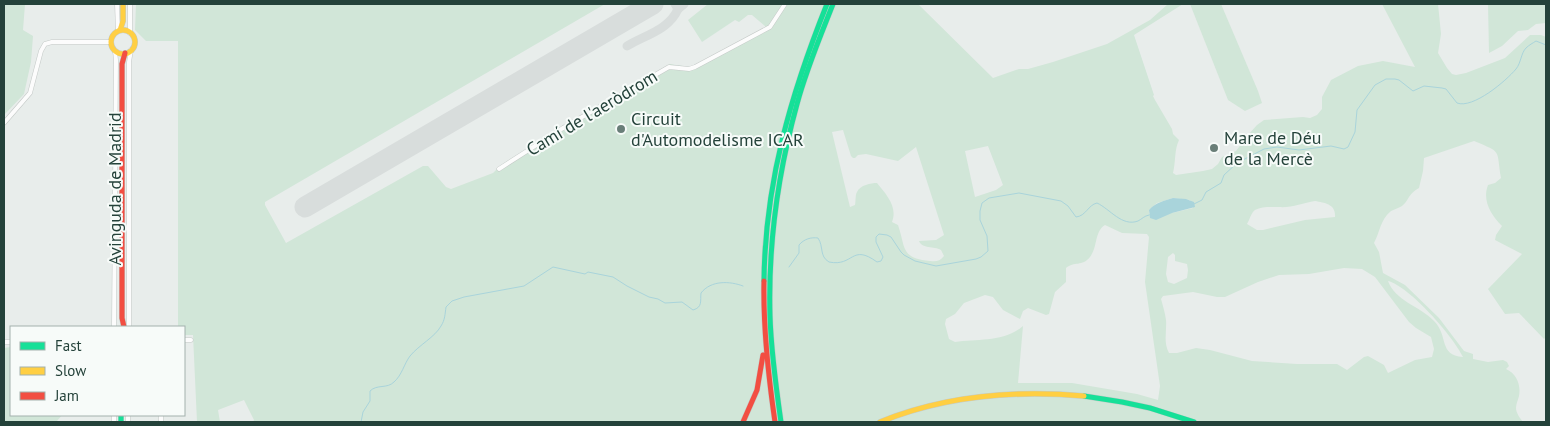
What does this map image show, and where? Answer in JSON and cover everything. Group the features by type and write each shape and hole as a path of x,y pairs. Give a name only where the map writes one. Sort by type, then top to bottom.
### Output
{"main road":[{"path":"123,4 122,27 114,34 111,42 116,52 128,52 134,42 123,18"},
{"path":"743,422 753,404 762,375 764,261 770,205 779,152 797,81 826,4"},
{"path":"781,422 774,375 770,320 774,218 782,167 795,109 814,49 833,4"},
{"path":"119,30 129,32"},
{"name":"Avinguda de Madrid","path":"116,52 122,64"},
{"name":"Avinguda de Madrid","path":"124,326 122,318 122,64 128,52"},
{"name":"Avinguda de Madrid","path":"119,326 122,318"},
{"path":"764,337 775,422"},
{"path":"880,422 916,410 978,396 1024,393 1102,398 1150,408 1194,422"}],"street":[{"path":"117,4 119,30"},
{"path":"129,32 130,4"},
{"name":"Camí de l'aeròdrom","path":"499,169 563,128 669,67 689,69 695,67 770,27 784,4"},
{"path":"4,123 30,93 41,51 45,44 52,42 111,42"},
{"name":"Avinguda de Madrid","path":"114,326 116,52"},
{"name":"Avinguda de Madrid","path":"128,52 129,326"},
{"path":"185,340 191,340"}],"green space":[{"path":"4,4 25,4 23,30 33,36 31,62 24,94 4,115"},
{"path":"136,4 605,4 265,202 286,243 423,166 428,166 446,187 451,189 493,173 512,158 670,64 695,66 766,27 752,15 748,15 739,22 735,20 702,42 688,20 708,4 918,4 993,78 1019,69 1028,69 1053,62 1107,44 1150,20 1168,4 1183,4 1134,35 1153,96 1173,134 1179,140 1176,148 1173,173 1176,175 1212,169 1222,157 1236,151 1257,125 1264,120 1310,118 1317,115 1322,109 1322,97 1331,80 1358,66 1383,61 1415,67 1382,4 1438,4 1441,34 1438,53 1452,74 1466,73 1505,58 1530,35 1546,37 1546,337 1544,339 1519,313 1505,314 1488,289 1522,254 1495,240 1502,226 1491,212 1487,202 1486,191 1488,185 1495,183 1501,178 1498,157 1494,150 1474,141 1424,158 1419,188 1412,193 1402,206 1387,215 1382,222 1374,243 1379,252 1383,273 1405,285 1439,318 1464,351 1473,354 1473,359 1488,362 1503,360 1507,362 1509,366 1506,369 1513,374 1519,384 1516,410 1523,422 253,422 254,420 244,400 218,410 220,422 197,422 193,335 185,335 185,326 178,326 178,41 146,41 135,30","holes":["843,130 853,158 866,154 898,161 916,147 944,235 936,240 919,241 925,246 941,250 944,256 939,260 932,261 920,260 909,254 904,246 898,225 892,222 893,211 890,201 877,183 863,186 858,190 855,205 850,207 832,132","988,146 1003,185 996,190 975,197 965,151","1173,198 1190,200 1193,208 1172,213 1149,214 1149,210 1157,203","1315,201 1332,207 1335,217 1305,220 1263,230 1257,230 1247,224 1255,210 1267,207 1288,207","1105,225 1122,233 1147,234 1149,237 1145,282 1160,386 1158,400 1137,394 1072,383 1018,383 1023,326 1008,335 991,339 955,342 949,339 945,324 946,319 955,314 964,303 985,295 993,297 1003,310 1020,319 1023,311 1028,308 1046,315 1049,314 1055,292 1066,282 1066,268 1084,262 1090,257","1173,253 1175,261 1187,264 1187,278 1174,284 1168,282 1166,274 1168,257","1344,268 1362,269 1375,277 1409,322 1431,337 1434,349 1432,357 1415,360 1388,373 1384,365 1368,356 1347,370 1337,364 1252,361 1196,348 1169,353 1166,341 1166,320 1161,299 1163,296 1193,292 1225,297 1279,275 1309,274","1388,281 1397,285 1419,302 1441,325 1463,357 1450,353 1439,327 1434,321 1396,294"]},
{"path":"1190,4 1221,4 1262,103 1245,111 1228,100"},
{"path":"1488,4 1546,4 1546,23 1536,24 1528,30 1518,31 1502,46 1489,53"},
{"path":"10,347 10,416 61,416 57,421 4,422 4,348"}],"water":[{"path":"1173,198 1194,202 1195,207 1172,213 1156,220 1150,218 1149,210 1154,205"}],"waterway":[{"path":"1194,204 1202,200 1206,192 1221,183 1224,175 1237,163 1264,149 1277,147 1299,150 1331,146 1344,149 1348,147 1355,132 1357,110 1375,85 1386,79 1399,80 1413,91 1424,86 1446,89 1457,103 1464,104 1489,93 1505,80 1516,69 1524,50 1530,45 1536,41 1546,45"},
{"path":"789,267 799,253 799,245 805,240 813,238 818,238 824,257 829,262 837,263 857,255 868,257 877,262 881,261 883,257 876,242 876,237 879,234 891,237 901,252 915,261 936,266 976,259 988,251 987,236 980,220 982,203 989,198 1019,193 1061,201 1068,206 1076,217 1082,215 1097,203 1121,220 1127,222 1138,221 1149,215"},
{"path":"361,422 363,412 370,401 370,391 391,384 397,379 410,356 438,330 445,317 446,307 452,301 524,286 553,267 585,274 588,272 613,277 649,297 665,303 682,302 693,310 700,305 701,293 710,286 721,283 743,286"}],"taxiway":[{"path":"675,4 678,9 684,4"},
{"path":"627,46 663,27 678,9"}],"runway":[{"path":"305,207 653,4"}],"traffic: fast":[{"path":"764,281 769,209 782,139 802,71 827,4"},
{"path":"781,422 770,316 771,263 776,209 784,156 797,104 809,66 833,4"},
{"path":"1084,396 1150,408 1194,422"},
{"path":"121,416 121,422"}],"traffic: slow":[{"path":"120,30 123,21 123,4"},
{"path":"123,30 128,31 134,37 135,42 134,47 128,53 123,54 118,53 112,47 111,42 112,37 118,31 123,30"},
{"path":"880,422 929,406 980,397 1032,394 1084,396"}],"traffic: jam":[{"path":"124,326 122,318 122,64 125,53"},
{"path":"764,281 766,352 775,422"},
{"path":"743,422 757,390 763,355"}],"place":[{"name":"Circuit d'Automodelisme ICAR","path":"621,129"},
{"name":"Mare de Déu de la Mercè","path":"1214,148"}]}
